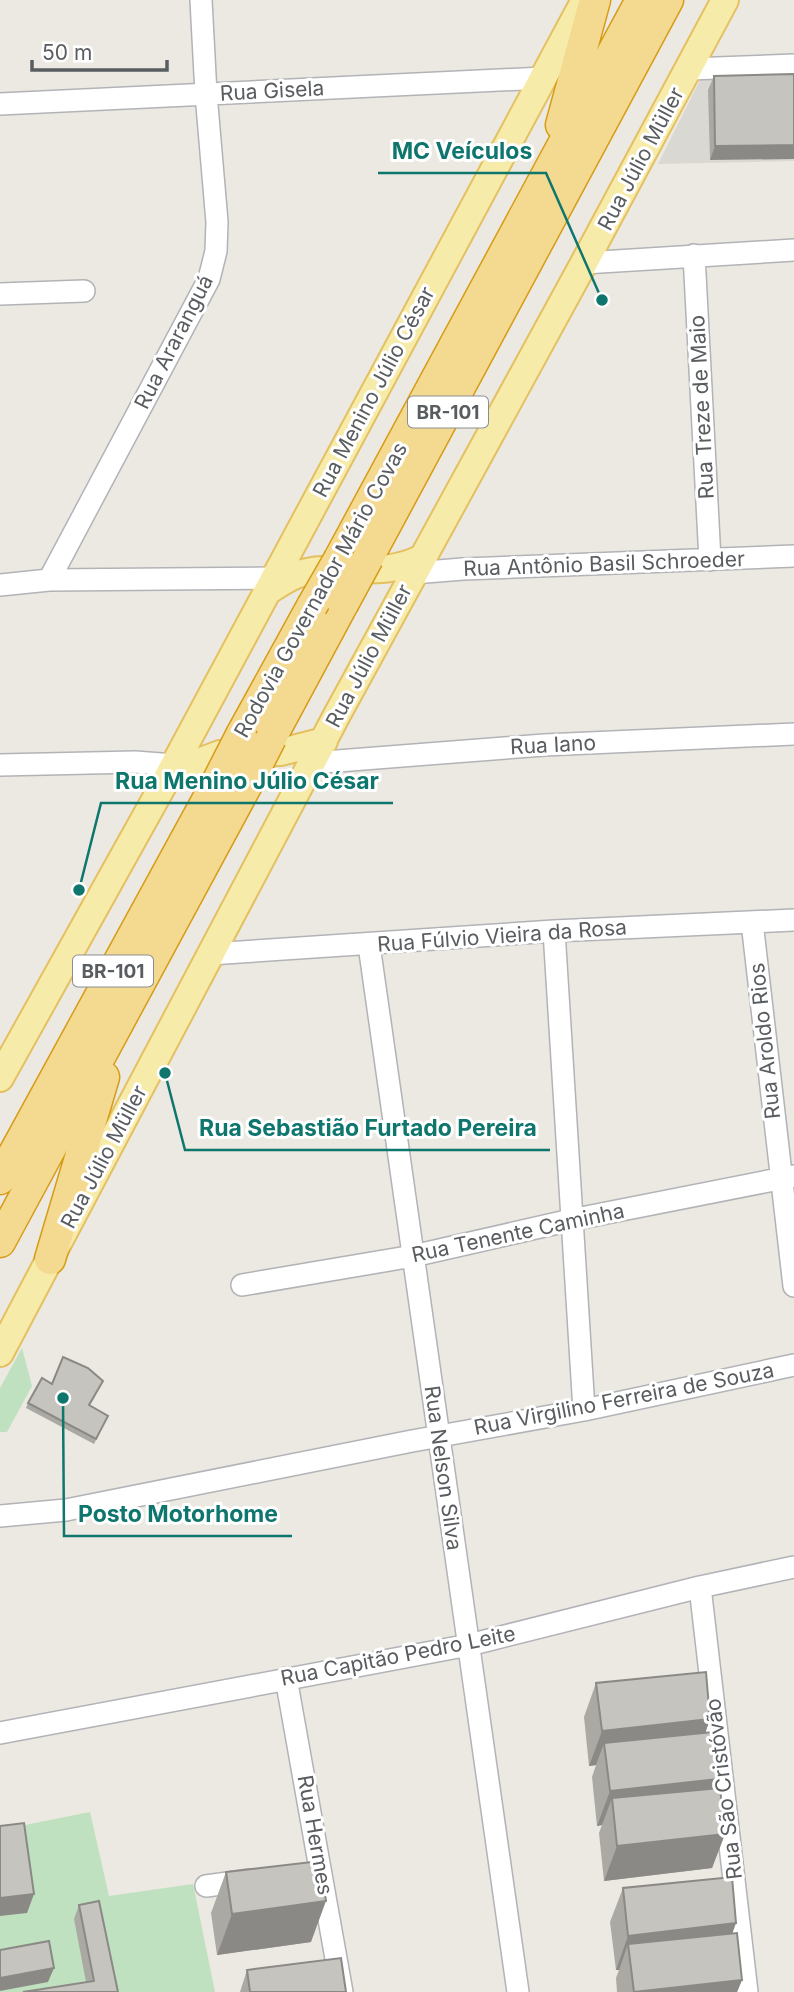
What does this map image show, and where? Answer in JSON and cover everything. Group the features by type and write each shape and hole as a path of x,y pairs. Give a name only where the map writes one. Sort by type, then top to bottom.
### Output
{"highway":[{"path":"548,174 595,0"},
{"name":"Rodovia Governador Mário Covas","path":"0,1179 226,757 312,606 328,565 548,174 641,0"},
{"name":"Rodovia Governador Mário Covas","path":"0,1242 249,781 276,745 344,604 376,564 668,0"},
{"path":"50,1259 122,1016"}],"main road":[{"name":"Rua Menino Júlio César","path":"0,1078 195,727 585,0"},
{"name":"Rua Júlio Müller","path":"0,1353 413,574 725,0"},
{"path":"293,544 297,556 305,565 328,565"},
{"name":"Rua Antônio Basil Schroeder","path":"272,584 328,565 408,565 413,574"},
{"path":"195,727 205,743 226,757"},
{"path":"276,745 290,758 313,761"},
{"name":"Rua Iano","path":"170,773 196,763 276,745 313,761"}],"street":[{"name":"Rua Araranguá","path":"49,580 209,278 216,251 217,222 201,0"},
{"path":"689,69 794,65"},
{"name":"Rua Gisela","path":"0,104 543,78"},
{"path":"584,263 794,250"},
{"name":"Rua Treze de Maio","path":"694,255 710,560"},
{"path":"0,294 84,291"},
{"name":"Rua Antônio Basil Schroeder","path":"413,574 463,569 794,556"},
{"name":"Rua Antônio Basil Schroeder","path":"0,585 49,580 272,584"},
{"name":"Rua Iano","path":"313,761 544,745 794,734"},
{"path":"0,765 135,762 170,773"},
{"name":"Rua Fúlvio Vieira da Rosa","path":"210,954 554,931 794,920"},
{"name":"Rua Aroldo Rios","path":"752,922 787,1178 794,1286"},
{"path":"554,931 584,1410"},
{"name":"Rua Nelson Silva","path":"369,945 518,1992"},
{"name":"Rua Tenente Caminha","path":"242,1284 413,1256 571,1220 787,1178"},
{"name":"Rua Virgilino Ferreira de Souza","path":"0,1516 65,1510 584,1410 794,1365"},
{"name":"Rua Capitão Pedro Leite","path":"0,1733 469,1645 700,1587 794,1567"},
{"name":"Rua São Cristóvão","path":"700,1587 747,1992"},
{"name":"Rua Hermes","path":"286,1678 342,1992"},
{"path":"298,1870 321,1865"},
{"path":"206,1886 275,1874"}],"shaded area":[{"path":"794,78 794,161 658,164 700,80"}],"green space":[{"path":"22,1348 32,1386 7,1432 0,1432 0,1388"},
{"path":"90,1812 109,1896 193,1884 215,1992 0,1992 0,1830"}],"building":[{"path":"794,74 794,145 715,146 714,76"},
{"path":"63,1357 88,1368 103,1381 89,1405 108,1416 96,1439 28,1403 42,1378 52,1384"},
{"path":"706,1672 710,1719 602,1731 596,1683"},
{"path":"713,1732 718,1779 610,1791 604,1743"},
{"path":"720,1788 725,1834 617,1846 612,1798"},
{"path":"24,1823 34,1894 0,1898 0,1826"},
{"path":"320,1861 326,1901 232,1914 226,1872"},
{"path":"732,1877 736,1923 628,1936 623,1888"},
{"path":"99,1901 118,1992 23,1992 94,1981 79,1905"},
{"path":"737,1933 742,1980 634,1992 628,1944"},
{"path":"49,1941 54,1968 0,1978 0,1950"},
{"path":"341,1958 346,1992 250,1992 247,1970"}],"place":[{"name":"MC Veículos","path":"602,300"},
{"name":"Rua Menino Júlio César","path":"79,890"},
{"name":"Rua Sebastião Furtado Pereira","path":"165,1073"},
{"name":"Posto Motorhome","path":"63,1398"}]}
